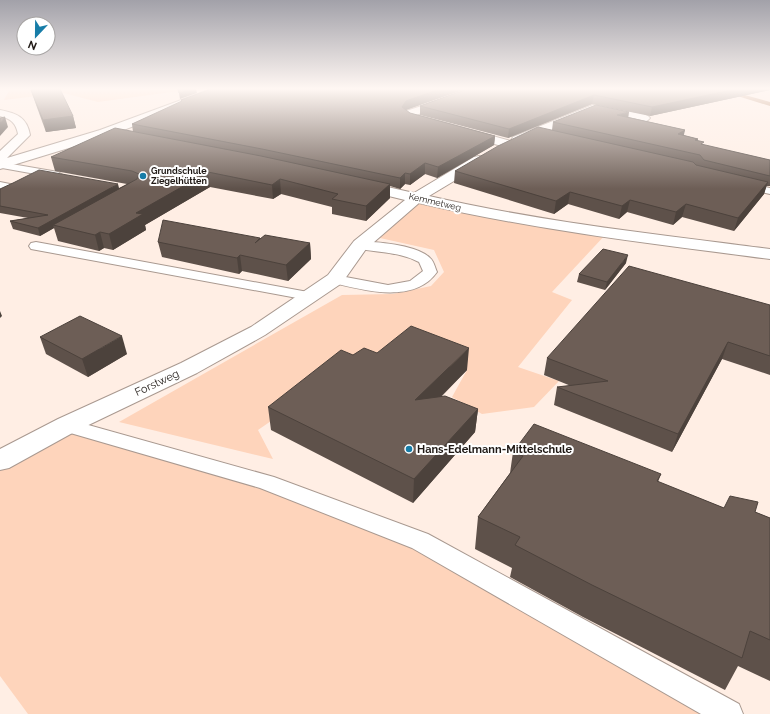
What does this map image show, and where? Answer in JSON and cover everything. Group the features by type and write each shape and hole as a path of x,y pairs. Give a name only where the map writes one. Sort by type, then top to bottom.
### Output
{"street":[{"path":"1,163 24,135 23,126 20,122"},
{"path":"1,163 104,133 133,122"},
{"path":"426,122 508,144"},
{"name":"Forstweg","path":"0,461 67,425 189,368 258,331 335,279 360,245 417,197 508,144 558,122"},
{"path":"535,132 558,137"},
{"path":"104,133 126,137"},
{"name":"Kemmetweg","path":"349,183 417,197 478,212 607,233 770,254"}],"lane":[{"path":"1,163 72,178"},
{"path":"733,182 770,191"},
{"path":"0,185 11,187 0,192"},
{"path":"49,238 36,246 308,296"},
{"path":"335,279 388,289 414,285 430,272 425,260 414,254 396,248 360,245"},
{"path":"67,425 267,482 420,541 729,714"}],"shaded area":[{"path":"417,197 607,233 552,292 572,300 518,367 559,381 534,407 482,414 452,397 467,370 342,372 258,430 273,459 119,422 342,295 393,294 431,286 444,272 434,250 380,238"},
{"path":"67,425 267,482 420,541 729,714 28,714 0,676 0,465"}],"building":[{"path":"136,122 444,122 495,136 438,167 425,163 410,174 405,173 400,178 132,124"},
{"path":"483,122 526,122 509,129"},
{"path":"554,122 650,122 685,130 678,134 704,142 701,144 770,160 770,176 704,160 700,155"},
{"path":"538,127 693,162 696,165 768,182 738,218 686,204 676,212 630,200 622,206 570,192 556,201 455,171 498,146"},
{"path":"115,128 261,156 390,184 366,206 332,199 338,194 280,179 272,185 208,172 136,213 143,214 109,234 100,232 95,235 53,225 137,179 139,174 132,171 51,157"},
{"path":"39,170 118,184 38,228 10,221 48,215 0,206 0,189"},
{"path":"163,220 260,238 255,243 265,235 310,243 286,265 240,255 237,258 158,242"},
{"path":"603,249 628,255 607,282 579,274"},
{"path":"629,266 770,305 770,356 728,342 678,434 557,387 608,381 547,358"},
{"path":"80,316 122,336 82,359 40,337"},
{"path":"411,326 469,348 415,400 445,396 478,409 414,479 268,407 341,350 353,355 364,348 377,353"},
{"path":"534,424 661,474 657,481 724,508 730,496 758,502 755,512 770,518 770,640 750,631 742,658 592,585 515,545 520,537 478,517 523,456 513,452"}],"place":[{"name":"Grundschule Ziegelhütten","path":"143,176"},
{"name":"Hans-Edelmann-Mittelschule","path":"409,449"}]}
